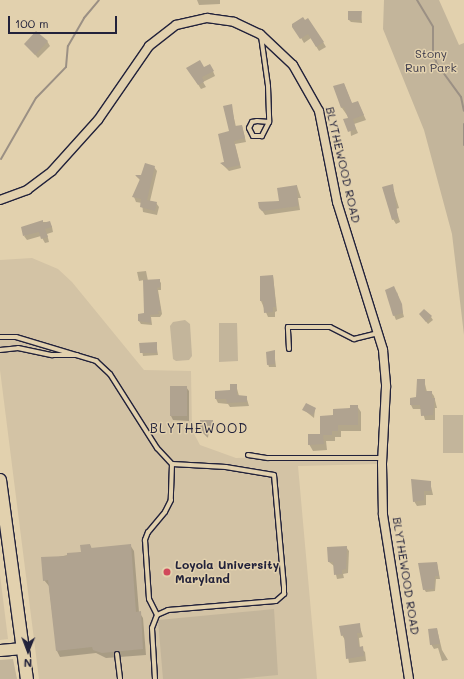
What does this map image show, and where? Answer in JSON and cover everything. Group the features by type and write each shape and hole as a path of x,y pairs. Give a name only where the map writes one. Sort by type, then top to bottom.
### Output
{"main road":[{"path":"0,480 1,504 27,679"}],"street":[{"name":"BLYTHEWOOD ROAD","path":"0,200 27,190 58,165 98,120 149,46 168,29 191,20 211,18 234,22 260,34 298,71 320,111 338,208 379,333 386,378 382,458 386,542 409,679"},
{"path":"0,650 22,648"}],"lane":[{"path":"260,34 268,86 269,122 262,136 253,136 250,133 252,122 269,122"},
{"path":"289,348 288,327 330,327 356,339 379,333"},
{"path":"0,337 16,338 96,361 105,368 157,448 172,464 226,467 274,475 284,594 276,601 168,610 157,615 152,628 155,679"},
{"path":"0,350 18,348 52,356 77,355"},
{"path":"248,455 274,458 382,458"},
{"path":"157,615 149,600 145,540 148,532 165,512 171,500 172,464"},
{"path":"117,654 120,679"}],"shaded area":[{"name":"Loyola University Maryland","path":"32,258 58,269 72,282 144,370 191,371 192,430 200,445 236,458 379,454 378,464 298,466 317,679 39,679 0,370 0,260"},
{"path":"0,575 8,639 0,640"}],"green space":[{"name":"Stony Run Park","path":"384,0 439,0 459,45 464,43 464,335 452,234 424,130 383,29"},
{"path":"185,320 190,324 192,356 189,360 176,361 173,359 170,326 173,322"},
{"path":"219,323 237,323 238,361 219,362"},
{"path":"443,415 463,415 463,453 443,453"},
{"path":"274,609 278,675 237,679 163,679 158,620"},
{"path":"13,659 17,679 0,679 0,660"}],"building":[{"path":"348,11 362,11 361,20 348,20"},
{"path":"303,17 305,20 308,18 324,42 316,47 308,34 300,39 292,27 292,24"},
{"path":"36,31 48,41 35,55 24,44"},
{"path":"200,60 204,67 210,64 214,71 202,77 204,82 198,85 186,68"},
{"path":"344,83 352,103 358,101 364,115 353,119 356,129 348,132 343,119 348,118 344,107 341,108 333,86"},
{"path":"232,104 235,126 242,125 245,138 234,141 240,165 227,168 220,163 224,162 218,134 229,131 223,106"},
{"path":"145,163 155,166 147,200 157,202 155,211 140,207 141,199 132,197 140,179 135,175 141,175"},
{"path":"393,184 398,218 392,220 382,187"},
{"path":"297,185 298,206 262,211 259,208 258,202 279,201 277,188"},
{"path":"43,220 43,223 50,221 52,227 45,229 48,237 41,239 39,232 23,236 21,227"},
{"path":"273,275 276,307 273,307 273,312 264,313 263,301 260,301 260,276"},
{"path":"160,279 160,287 157,288 161,311 158,311 159,314 150,315 151,323 138,321 138,314 144,313 143,280"},
{"path":"394,286 402,304 403,313 393,316 385,290"},
{"path":"424,309 432,316 426,322 419,314"},
{"path":"157,342 157,353 140,353 139,343"},
{"path":"275,350 275,364 267,365 266,352"},
{"path":"417,379 425,379 425,391 432,391 432,398 435,398 433,415 421,416 420,405 410,405 410,398 416,397"},
{"path":"230,384 237,384 237,395 247,396 247,402 227,403 226,399 215,399 215,391 230,390"},
{"path":"170,386 187,386 187,416 170,416"},
{"path":"306,403 316,408 313,415 302,410"},
{"path":"350,405 358,405 358,425 338,425 338,431 332,431 332,435 323,435 324,444 308,445 308,434 320,434 320,416 333,415 333,409 350,408"},
{"path":"200,420 213,420 213,427 208,427 207,437 200,430"},
{"path":"411,479 431,481 431,491 424,491 424,500 413,502"},
{"path":"90,544 91,548 131,544 136,612 141,611 143,649 102,653 93,650 92,647 56,651 48,580 43,581 41,557 67,556 67,553 81,552 80,545"},
{"path":"347,546 346,569 342,570 342,574 334,575 333,562 328,562 327,547"},
{"path":"437,562 439,576 435,576 434,589 423,590 418,563"},
{"path":"360,623 361,633 357,633 359,647 363,646 364,656 346,659 344,635 341,636 339,626"},
{"path":"437,628 440,644 430,645 428,629"}],"waterway":[{"path":"1,159 36,98 66,67 68,46 84,18 99,0"},
{"path":"417,0 433,27 433,53 437,64 461,97 464,111"},
{"path":"464,124 464,145"}],"place":[{"name":"Loyola University Maryland","path":"167,572"}],"district":[{"name":"BLYTHEWOOD","path":"199,428"}]}
